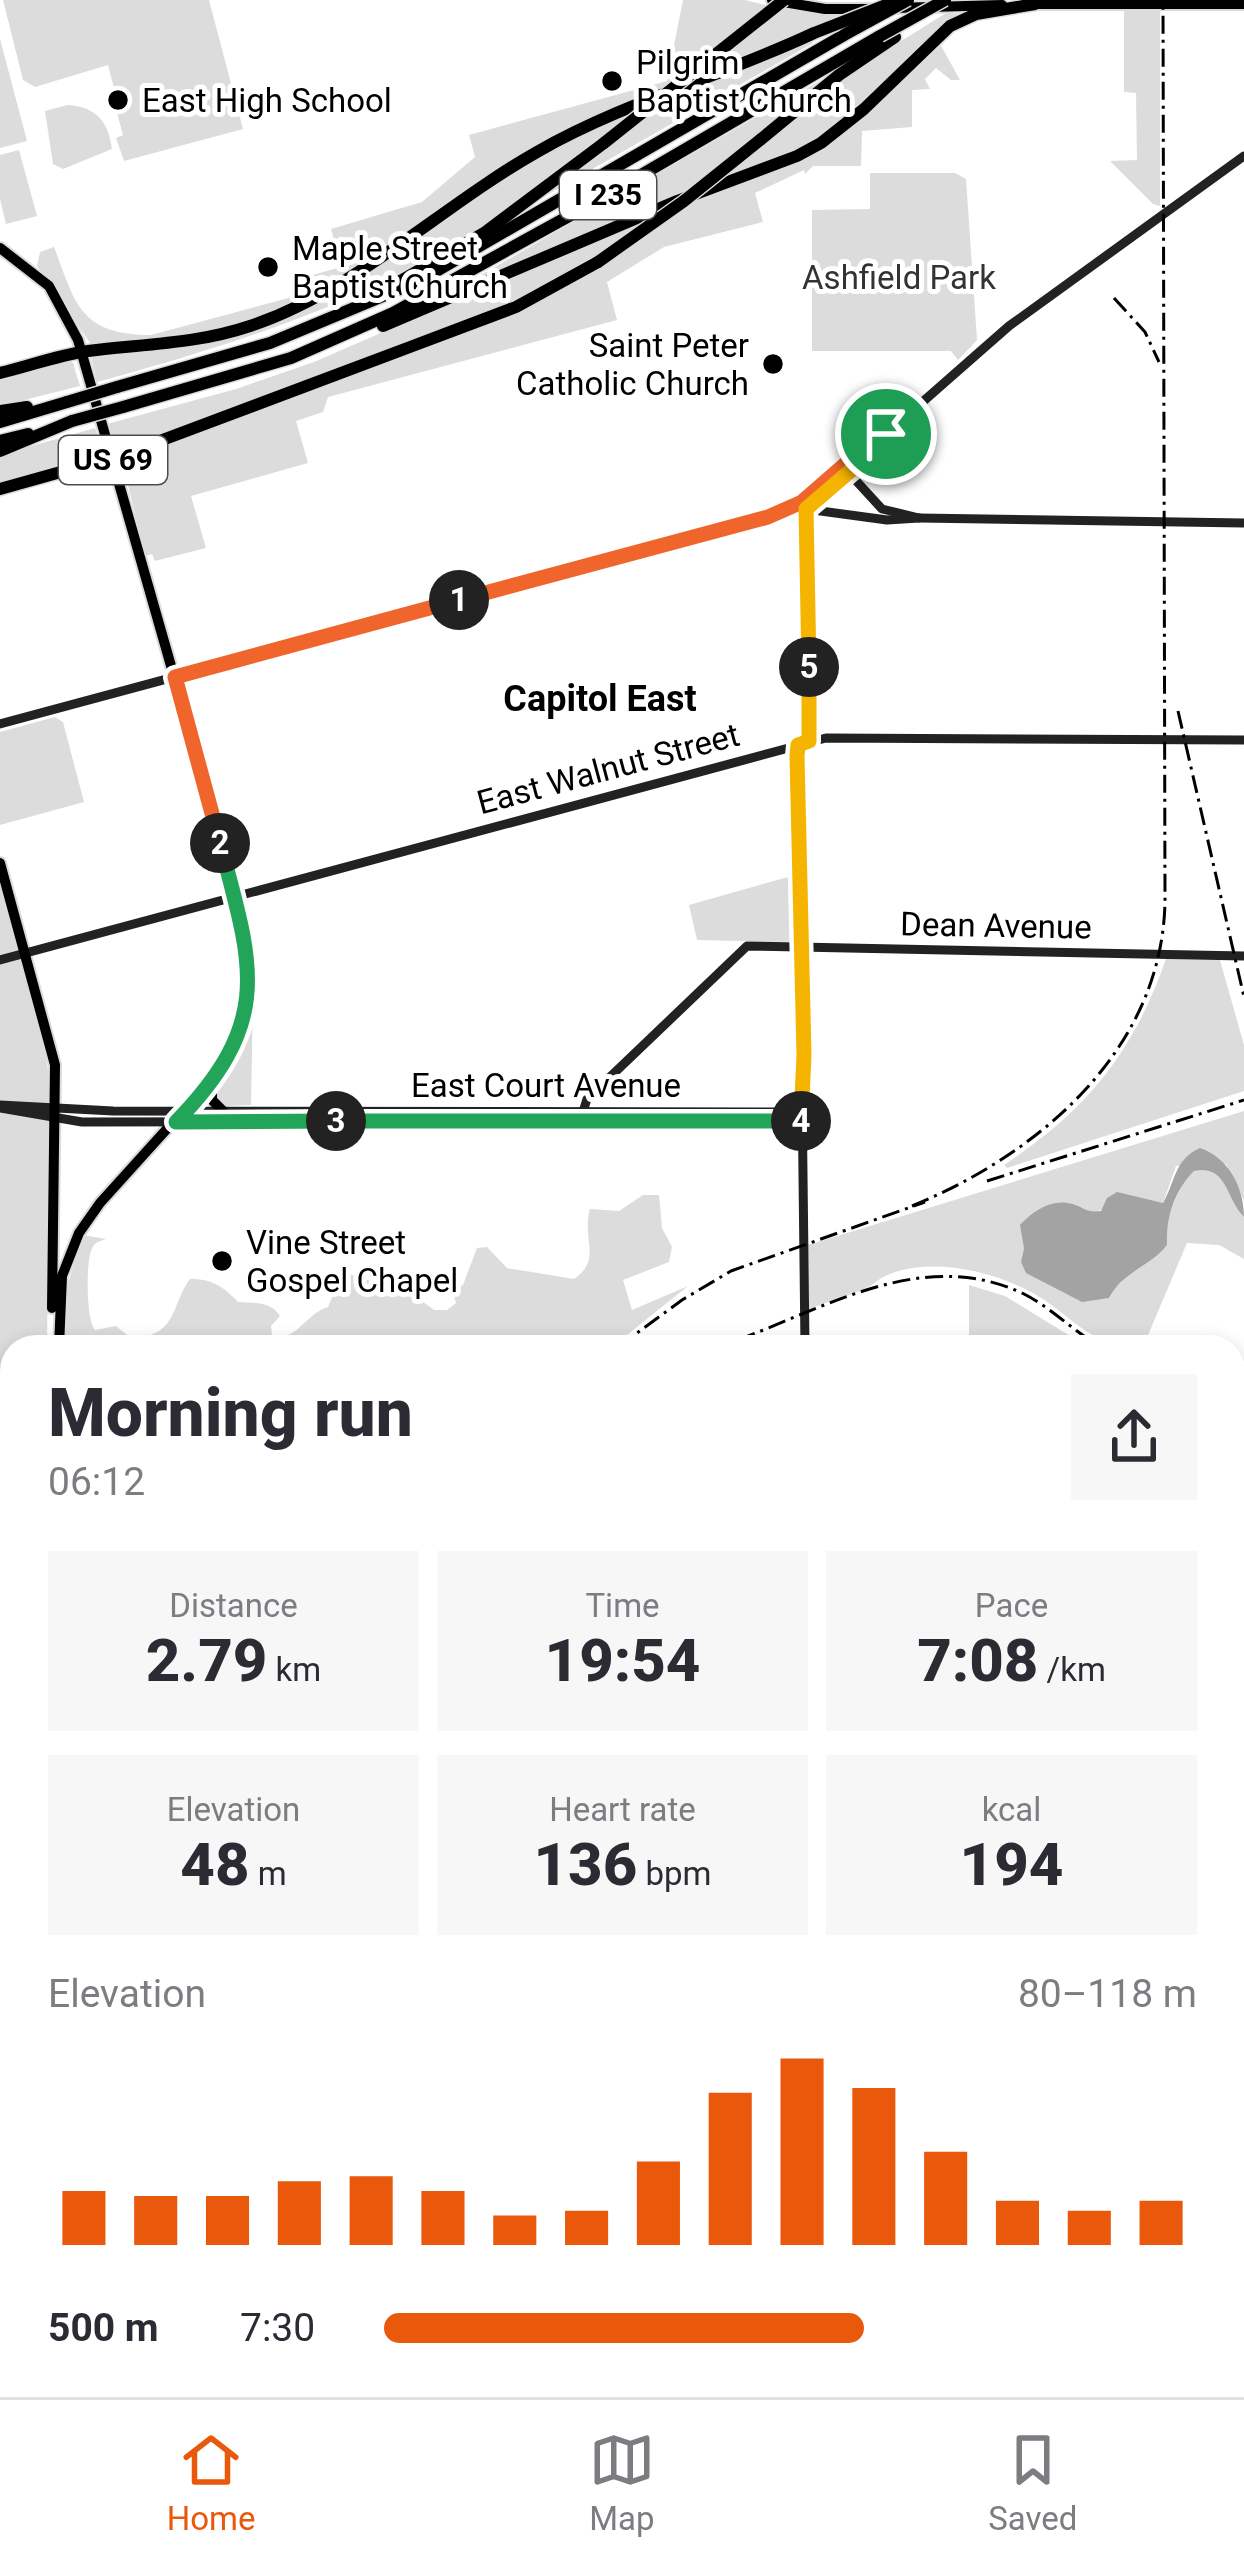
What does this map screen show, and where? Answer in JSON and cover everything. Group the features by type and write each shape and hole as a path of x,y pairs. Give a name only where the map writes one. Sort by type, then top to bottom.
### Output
{"highway":[{"path":"322,323 484,233 784,0"},
{"path":"0,373 82,352 190,341 274,317 335,287 496,177 581,128 903,0"},
{"name":"I 235","path":"0,422 232,356 419,281 903,0"},
{"path":"0,489 112,458 516,307 598,262 669,213 839,75 948,0"},
{"name":"I 235","path":"0,441 235,377 330,342 472,272 948,0"},
{"path":"330,342 366,333 677,201 797,156 864,109 957,22 1035,4"},
{"path":"0,411 63,403"},
{"path":"0,451 72,421"}],"main road":[{"path":"772,0 840,10 1244,4"},
{"name":"US 69","path":"0,248 37,274 59,298 82,352 245,936 250,975 236,1043 212,1083 88,1218 72,1247 62,1276 56,1335"},
{"name":"US 69","path":"0,863 52,1050 55,1335"},
{"path":"212,1083 212,1100 223,1111"},
{"path":"54,1203 67,1227 79,1227 88,1218"}],"street":[{"path":"0,724 804,505 878,447 886,434 1009,326 1244,157"},
{"path":"843,472 882,509 919,518"},
{"path":"804,505 887,520 1244,523"},
{"path":"804,505 800,947 805,1335"},
{"name":"East Walnut Street","path":"0,960 804,743 847,736 1244,740"},
{"name":"Dean Avenue","path":"582,1116 590,1096 747,946 1244,956"},
{"name":"East Court Avenue","path":"0,1107 176,1122 582,1116"},
{"name":"East Court Avenue","path":"56,1114 187,1110 804,1116"}],"green space":[{"path":"3,0 209,0 243,129 124,161 116,138 123,135 120,111 108,65 35,87 23,80"},
{"path":"683,0 745,0 769,6 662,92 604,114 331,284 291,304 218,331 101,346 90,343 37,266 40,252 54,247 83,312 108,329 127,333 151,335 292,297 298,289 295,280 341,267 331,229 422,202 475,157 469,135 667,81"},
{"path":"779,8 839,15 685,84"},
{"path":"1124,10 1160,10 1160,206 1110,161 1137,160 1136,93 1124,92"},
{"path":"946,13 964,14 815,141 713,182 853,71"},
{"path":"810,38 813,43 547,195 665,99 741,71"},
{"path":"0,39 27,141 0,148"},
{"path":"939,42 960,80 951,80 936,68 925,79 930,89 912,90 912,127 862,131 861,166 813,166 805,174 804,170 755,193 763,222 664,247 607,282 617,320 328,397 323,412 296,421 308,463 191,496 206,548 155,561 152,554 145,556 124,468 129,467 131,457 501,316 693,198 795,161"},
{"path":"837,71 689,192 467,285 467,283"},
{"path":"68,105 99,117 112,149 63,169 53,164 45,111"},
{"path":"642,108 521,203 407,271 256,334 97,382 91,357 187,346 261,325 536,155"},
{"path":"19,150 37,216 6,224 0,199 0,155"},
{"name":"Ashfield Park","path":"870,173 955,173 966,179 977,340 958,360 951,351 812,351 812,210 870,209"},
{"path":"666,209 559,280 515,301 126,449 115,444 107,424 314,362"},
{"path":"68,360 80,386 0,406 0,377"},
{"path":"95,428 101,445 94,458 0,485 0,455"},
{"path":"55,717 63,722 84,802 0,825 0,732"},
{"path":"788,877 794,882 793,939 789,942 697,940 689,905"},
{"path":"0,885 45,1047 50,1088 47,1335 0,1335"},
{"path":"1166,959 1220,960 1244,1045 1244,1091 1007,1168 1004,1165 1060,1123 1104,1077 1138,1023"},
{"path":"253,994 251,1105 224,1106 216,1102 214,1088 239,1045"},
{"path":"1244,1111 1244,1201 1226,1164 1176,1166 1163,1203 1128,1202 1094,1213 1074,1204 1024,1248 1021,1262 1051,1286 1071,1296 1109,1298 1121,1282 1166,1246 1173,1206 1194,1171 1213,1173 1244,1217 1244,1259 1219,1245 1187,1243 1148,1335 1093,1335 1016,1285 949,1267 905,1269 809,1309 808,1245"},
{"path":"643,1195 659,1195 662,1228 672,1247 669,1262 623,1280 632,1310 688,1286 627,1335 287,1335 328,1307 341,1276 349,1274 414,1295 434,1310 447,1310 456,1303 452,1289 463,1285 477,1248 487,1247 507,1268 574,1279 589,1256 590,1209 619,1211"},
{"path":"83,1235 106,1239 95,1244 89,1258 92,1324 95,1330 116,1326 127,1335 63,1335 65,1293"},
{"path":"190,1279 217,1284 238,1302 272,1308 280,1316 271,1326 272,1335 149,1335 172,1317"},
{"path":"969,1285 1005,1296 1068,1335 969,1335"}],"shaded area":[{"path":"1200,1148 1233,1175 1244,1217 1220,1178 1205,1170 1194,1171 1173,1205 1167,1245 1121,1282 1109,1298 1082,1302 1026,1273 1020,1225 1031,1215 1058,1203 1101,1211 1107,1198 1117,1192 1163,1203 1180,1165"}],"railway":[{"path":"912,1206 1005,1157 1085,1090 1117,1050 1142,1005 1158,955 1165,902 1163,0"},
{"path":"1114,298 1145,332 1159,362"},
{"path":"1178,711 1244,997"},
{"path":"987,1181 1244,1100"},
{"path":"634,1335 731,1271 925,1202"},
{"path":"751,1335 879,1286 951,1276 987,1281 1024,1294 1083,1335"}],"place":[{"name":"Pilgrim Baptist Church","path":"612,81"},
{"name":"East High School","path":"118,100"},
{"name":"Maple Street Baptist Church","path":"268,267"},
{"name":"Saint Peter Catholic Church","path":"773,364"},
{"name":"Vine Street Gospel Chapel","path":"222,1261"}],"district":[{"name":"Capitol East","path":"600,698"}],"route":[{"path":"886,434 878,447 806,509 809,741 798,745 797,756 804,1121 176,1122 212,1083 231,1053 244,1019 250,975 245,936 175,677 768,517 802,502 886,434"}]}
